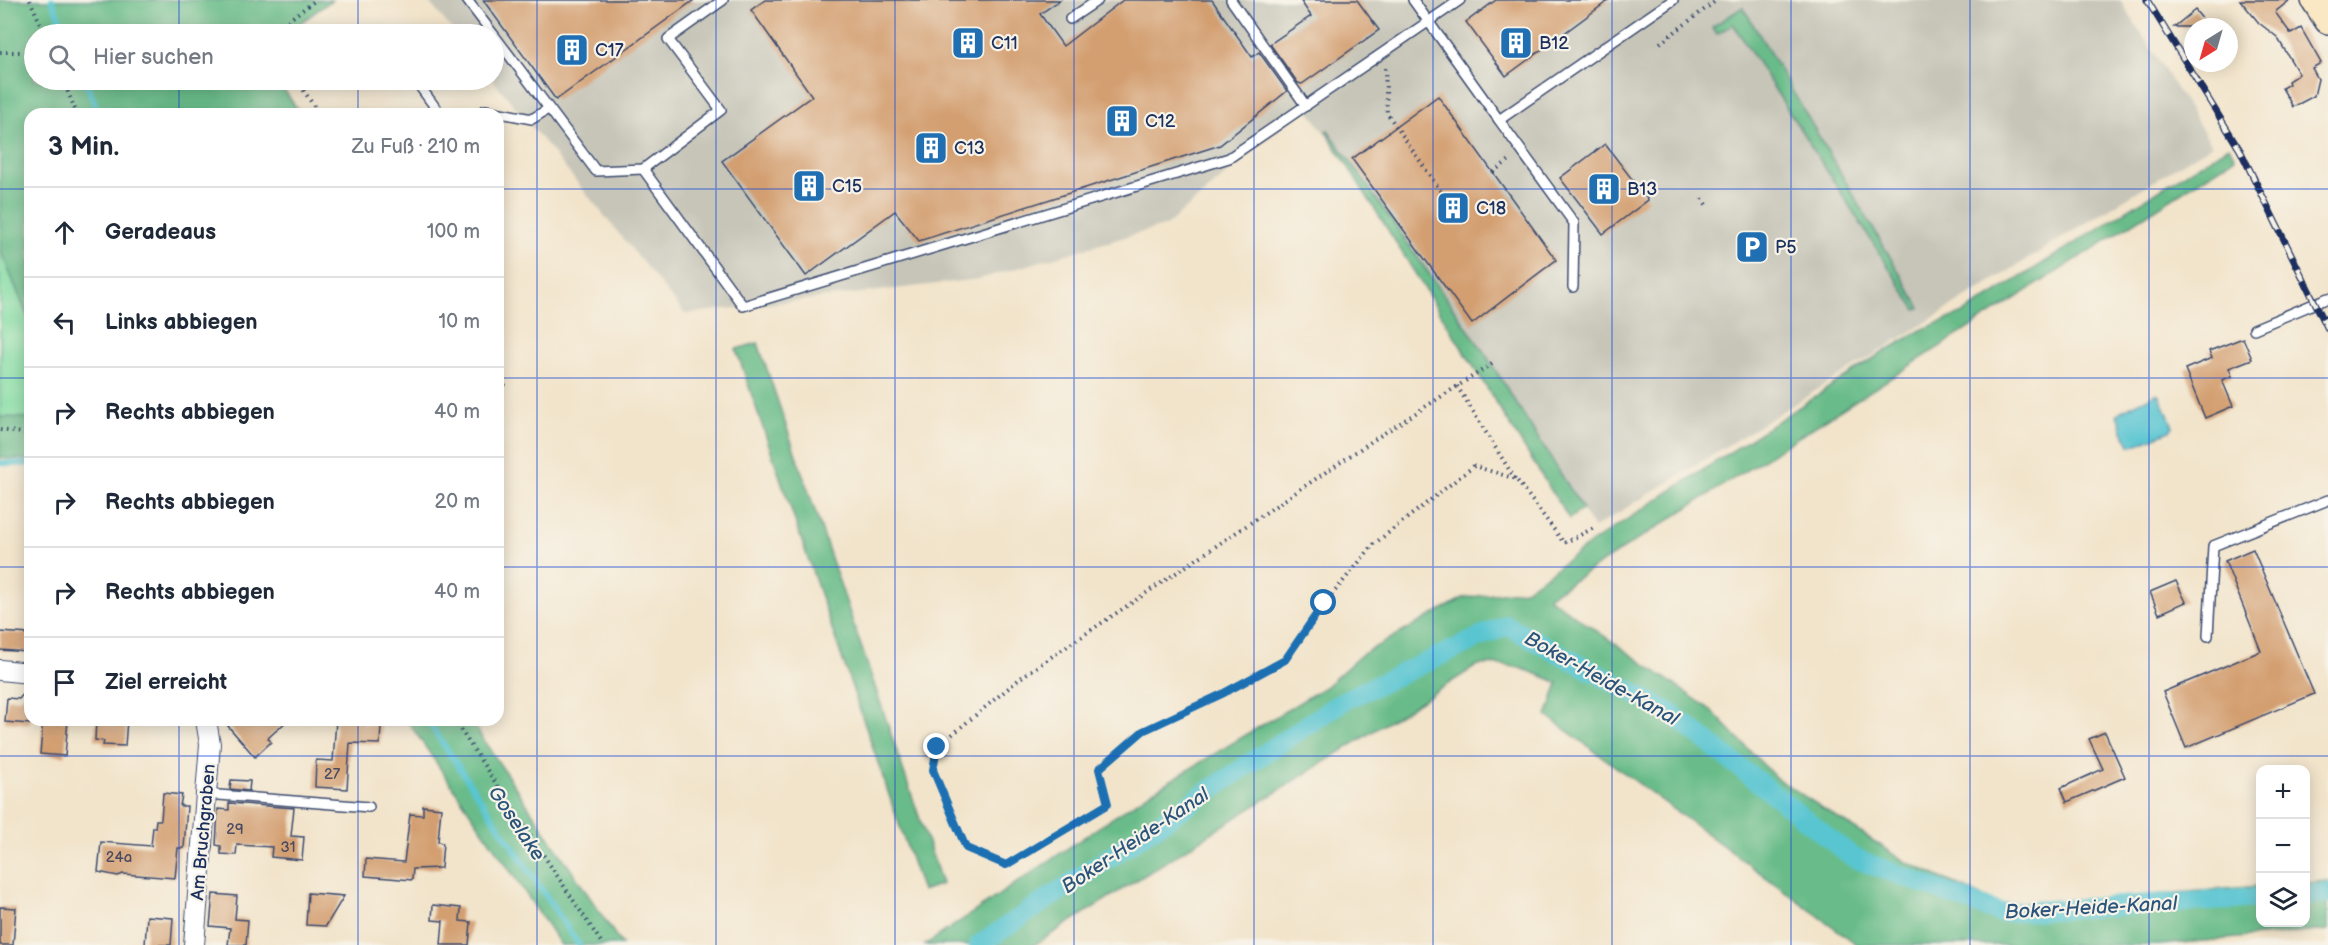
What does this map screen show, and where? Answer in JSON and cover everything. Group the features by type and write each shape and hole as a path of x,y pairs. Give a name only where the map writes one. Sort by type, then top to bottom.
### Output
{"main road":[{"path":"2315,0 2328,20"}],"street":[{"path":"0,670 24,672"},
{"name":"Am Bruchgraben","path":"194,945 210,744 208,726"}],"lane":[{"path":"467,0 485,24"},
{"path":"504,50 596,171 643,169 721,110 668,39 723,0"},
{"path":"1070,20 1098,0"},
{"path":"1231,0 1306,106"},
{"path":"1413,0 1574,223 1573,287"},
{"path":"643,169 743,306 1230,158 1460,0"},
{"path":"1499,120 1673,0"},
{"path":"423,90 436,108"},
{"path":"504,114 532,119 549,109"},
{"path":"2254,329 2328,298"},
{"path":"2208,636 2212,546 2328,500"},
{"path":"206,794 369,807"}],"path":[{"path":"30,0 41,24"},
{"path":"283,24 316,0"},
{"path":"1660,43 1717,0"},
{"path":"0,52 24,52"},
{"path":"1384,52 1387,113 1446,199"},
{"path":"67,90 75,108"},
{"path":"303,90 315,108"},
{"path":"1493,172 1522,151"},
{"path":"1702,198 1707,206"},
{"path":"1492,364 1023,676 937,747 933,770 966,848 1006,865 1108,804 1099,769 1143,731 1222,694 1285,660 1324,603 1374,544 1474,466 1516,479"},
{"path":"1457,386 1516,479 1564,543 1594,528"},
{"path":"0,430 24,433"},
{"path":"458,726 603,945"}],"shaded area":[{"path":"427,0 2120,0 2212,145 1594,528 1306,106 1167,225 979,279 685,314 501,90 504,90 504,24 447,24"}],"green space":[{"path":"0,0 332,0 299,24 24,24 24,90 284,90 297,108 24,108 24,307 0,249"},
{"path":"1743,7 1920,308 1916,310 1733,24 1717,34 1712,27"},
{"path":"1328,130 1484,352 1583,509 1569,519 1326,131"},
{"path":"2229,146 2235,158 1548,597 1711,710 1776,778 1906,862 2006,907 2256,886 2256,927 2310,927 2310,883 2328,881 2328,930 2159,945 1858,945 1547,716 1558,683 1520,668 1490,664 1478,665 1034,945 925,945 1145,796 1325,687 1361,655 1463,598 1525,590 1600,537 1874,358 1921,330 1964,313"},
{"path":"0,249 24,307 24,418 0,417"},
{"path":"758,343 942,884 922,891 736,349"},
{"path":"0,417 24,418 24,460 0,458"},
{"path":"411,726 474,726 622,945 561,945"}],"water":[{"path":"2156,394 2160,396 2173,426 2170,431 2133,446 2129,445 2117,415"}],"building":[{"name":"C17","path":"483,0 694,0 556,100 504,29 504,24 501,24"},
{"path":"765,0 1060,0 1040,14 1063,46 1123,0 1212,0 1252,57 1259,52 1287,91 1220,145 919,241 895,211 806,276 722,161 812,96 751,10"},
{"path":"1300,0 1357,0 1379,30 1302,84 1298,83 1270,44 1311,16"},
{"name":"B12","path":"1496,0 1609,0 1506,76 1466,22"},
{"path":"2240,0 2290,0 2275,12 2291,34 2301,28 2321,63 2312,68 2318,79 2314,96 2293,107 2282,88 2299,74 2277,37 2259,23"},
{"path":"2195,10 2202,18 2185,18"},
{"path":"2184,19 2184,27 2174,27"},
{"name":"C18","path":"1438,96 1556,260 1472,324 1352,159"},
{"name":"B13","path":"1605,144 1648,200 1603,234 1560,178"},
{"path":"2243,338 2252,359 2229,368 2232,376 2222,380 2233,406 2205,418 2185,369 2212,358 2209,351"},
{"path":"2253,549 2314,694 2186,748 2163,692 2261,651 2225,561"},
{"path":"2176,581 2186,602 2159,614 2150,592"},
{"path":"0,632 24,634 24,652 0,650"},
{"path":"24,693 24,724 5,722 7,698 19,699"},
{"path":"42,726 68,726 65,756 40,754"},
{"path":"96,726 127,726 125,746 103,745 104,741 95,740"},
{"path":"228,726 281,726 268,738 271,742 255,757"},
{"path":"336,726 381,726 380,744 350,743 347,789 315,787 316,760 333,761"},
{"path":"2105,732 2125,777 2067,802 2061,788 2103,769 2089,739"},
{"path":"231,780 250,781 249,791 230,789"},
{"path":"163,793 182,795 180,806 187,806 184,848 178,848 175,878 123,874 118,876 98,872 101,842 151,846 153,827 155,828 156,820 161,820"},
{"path":"229,803 294,808 291,836 304,837 302,860 271,857 272,847 237,845 236,855 221,854 221,846 216,845 218,809 229,810"},
{"path":"423,806 441,808 438,842 443,843 441,868 413,869 412,880 365,876 366,859 404,862 410,814 423,815"},
{"path":"308,893 344,896 326,926 306,925"},
{"path":"213,894 237,896 235,919 248,920 246,945 228,945 230,928 210,926"},
{"path":"433,905 461,908 460,921 471,922 469,945 441,945 443,921 432,920"},
{"path":"0,907 16,908 13,945 0,945"},
{"path":"147,916 173,918 171,945 145,945"}],"waterway":[{"name":"Goselake","path":"52,0 62,24"},
{"name":"Goselake","path":"89,90 97,108"},
{"path":"0,463 24,464"},
{"name":"Boker-Heide-Kanal","path":"979,945 1343,701 1506,625 1671,713 1854,858 2000,913 2256,898"},
{"name":"Goselake","path":"431,726 579,945"},
{"name":"Boker-Heide-Kanal","path":"2310,895 2328,893"}],"railway":[{"path":"2147,0 2240,150 2328,329"}],"place":[{"name":"C11","path":"968,43"},
{"name":"B12","path":"1516,43"},
{"name":"C17","path":"572,50"},
{"name":"C12","path":"1122,121"},
{"name":"C13","path":"931,148"},
{"name":"C15","path":"809,186"},
{"name":"B13","path":"1604,189"},
{"name":"C18","path":"1453,208"},
{"name":"P5","path":"1752,247"}],"route":[{"path":"937,747 933,770 966,848 1006,865 1108,804 1099,769 1143,731 1222,694 1285,660 1324,603"}]}
